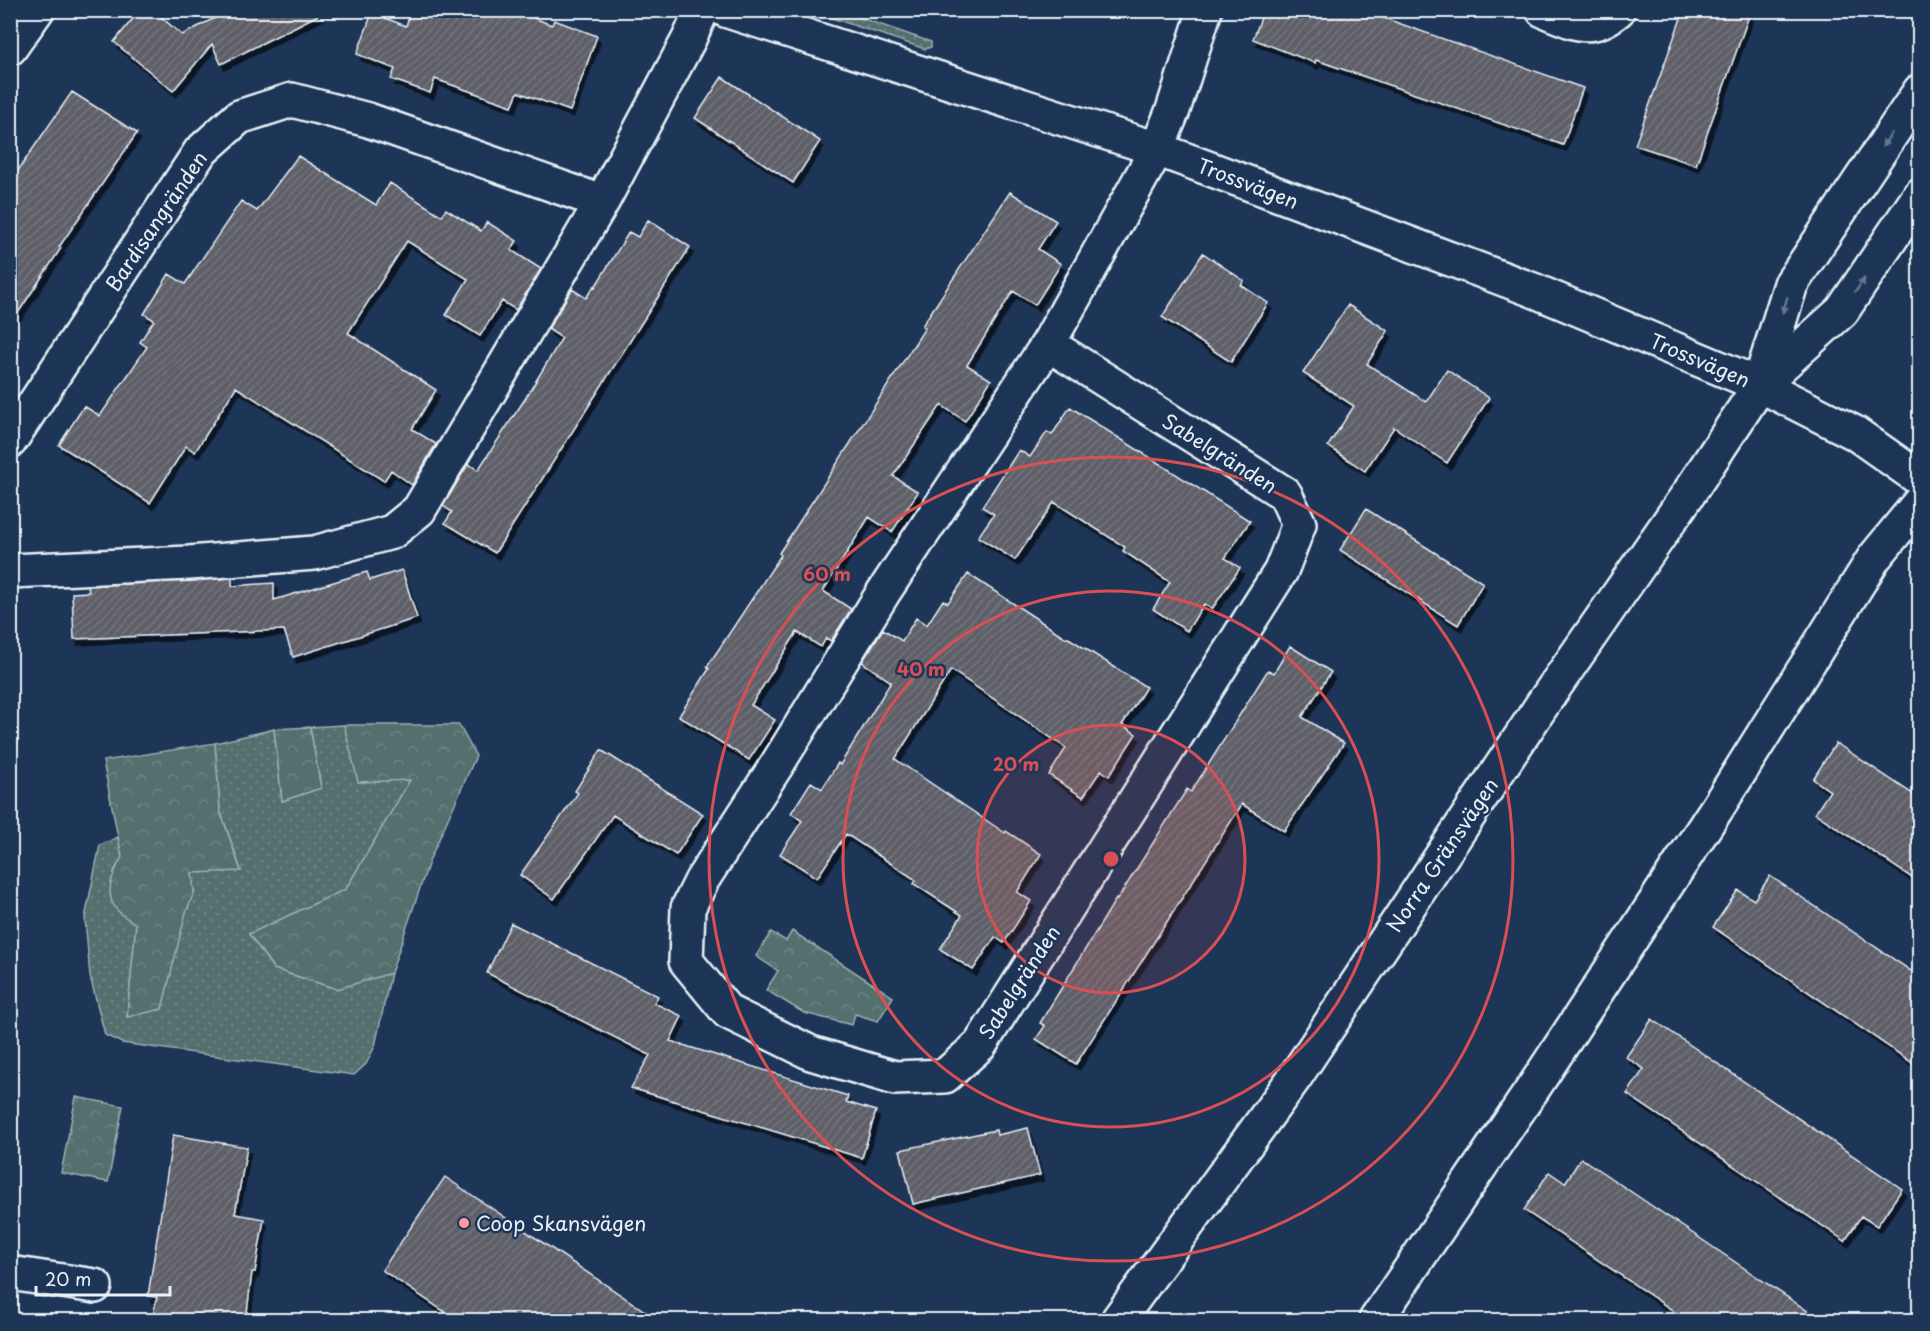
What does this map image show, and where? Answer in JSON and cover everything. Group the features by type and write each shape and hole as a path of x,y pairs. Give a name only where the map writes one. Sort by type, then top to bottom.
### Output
{"street":[{"path":"10,48 37,10"},
{"path":"10,571 189,563 314,553 392,532 419,510 602,202 689,39 702,10"},
{"name":"Trossvägen","path":"725,10 1157,149 1533,290 1760,385 1855,434 1920,479"},
{"name":"Sabelgränden","path":"1048,344 1285,494 1299,524 1281,571 980,1045 945,1076 895,1078 811,1053 728,1012 686,961 688,908 707,871 778,763 883,593 1048,344 1157,149 1173,110 1205,10"},
{"path":"1543,10 1585,26 1606,20 1618,10"},
{"name":"Norra Gränsvägen","path":"1760,385 1791,284 1920,91"},
{"name":"Bardisangränden","path":"10,441 200,152 239,117 292,100 368,120 602,202"},
{"name":"Norra Gränsvägen","path":"1119,1320 1295,1077 1544,702 1689,494 1760,385 1842,311 1920,195"},
{"path":"1377,1320 1719,806 1874,558 1920,502"},
{"path":"10,1273 95,1286"}],"green space":[{"path":"811,11 841,11 931,42 931,47 925,49"},
{"path":"344,725 359,782 411,779 346,889 249,934 274,969 337,989 391,973 375,1046 366,1064 354,1075 122,1043 105,1035 90,976 85,918 100,845 118,837 122,858 114,871 117,909 136,924 127,1017 186,912 194,893 192,872 241,870 220,810 215,743 274,729 282,801 321,788 310,727"},
{"path":"344,725 459,725 476,756 430,859 391,973 337,989 274,969 249,934 346,889 410,780 358,782"},
{"path":"310,727 321,788 282,801 274,729"},
{"path":"215,743 220,810 241,871 192,873 194,893 186,912 162,1009 127,1017 136,924 119,912 111,897 111,883 122,857 103,761"},
{"path":"792,931 893,997 878,1021 855,1014 852,1025 804,1013 766,990 778,971 756,956 771,932 786,941"},
{"path":"76,1097 123,1106 108,1182 61,1173"}],"building":[{"path":"140,10 153,10 182,35 230,10 328,10 221,64 212,44 173,91 114,42"},
{"path":"411,10 512,10 552,25 554,20 597,36 570,111 518,92 512,106 435,79 430,93 391,79 395,69 357,54 372,13 406,26"},
{"path":"1264,10 1361,10 1583,88 1563,145 1316,60 1315,63 1253,39"},
{"path":"1684,10 1751,10 1696,165 1635,145"},
{"path":"722,77 820,141 793,183 695,118"},
{"path":"72,92 137,133 59,247 61,248 10,325 10,182"},
{"path":"298,156 376,205 390,183 442,216 446,209 481,231 487,222 517,241 511,250 541,269 516,310 502,301 480,336 446,315 468,279 407,241 348,333 436,390 412,429 436,444 412,485 391,470 384,481 236,387 195,452 186,446 150,503 59,445 84,406 100,416 147,347 140,342 154,320 144,314 169,274 185,284 241,201 257,211"},
{"path":"1010,192 1056,221 1038,249 1061,264 1035,305 1013,291 967,365 991,380 965,421 941,405 893,476 918,492 892,532 869,517 823,591 851,609 831,641 826,638 821,647 797,632 751,705 775,720 749,760 679,716 709,669 707,667 781,555 779,553 925,328 922,326"},
{"path":"648,220 690,247 495,553 445,523 452,512 443,506 468,464 478,470 562,338 548,329 572,289 586,298 629,232 638,237"},
{"path":"1203,253 1244,281 1241,285 1268,303 1231,362 1162,317"},
{"path":"1348,305 1388,331 1367,364 1426,402 1447,370 1489,398 1447,463 1394,427 1365,471 1328,446 1354,406 1303,373"},
{"path":"1070,407 1250,521 1225,558 1240,568 1212,609 1204,604 1187,631 1153,609 1170,582 1123,551 1125,547 1054,502 1015,560 978,537 994,514 982,507 1019,450 1030,457 1047,432 1052,435"},
{"path":"1366,509 1483,583 1458,625 1340,550"},
{"path":"402,570 417,618 293,657 284,630 74,639 72,593 89,592 88,586 232,578 232,586 274,583 274,600 367,572 370,580"},
{"path":"968,574 1146,687 1122,725 1136,734 1109,776 1101,770 1083,797 1049,775 1066,748 951,670 895,759 1005,833 1006,831 1041,854 1017,892 1031,901 1004,943 995,937 973,970 940,949 962,915 914,884 916,880 846,834 817,878 780,854 802,821 791,813 811,782 822,789 838,763 840,765 891,682 862,662 883,629 902,641 916,618 927,625 943,600 948,603"},
{"path":"1290,646 1331,672 1302,717 1344,743 1284,831 1242,804 1076,1064 1036,1039 1045,1026 1040,1023 1187,789 1191,792 1268,670 1274,673"},
{"path":"1836,743 1920,799 1920,883 1815,813 1830,791 1813,779"},
{"path":"601,750 703,814 676,855 613,815 554,899 520,875 578,793 575,791"},
{"path":"1770,876 1920,977 1920,1068 1713,927 1738,890 1754,900"},
{"path":"511,923 658,996 654,1003 682,1016 670,1041 848,1096 846,1102 876,1111 862,1158 631,1088 650,1055 487,973"},
{"path":"1652,1019 1902,1189 1877,1226 1861,1216 1845,1241 1627,1094 1644,1069 1626,1057"},
{"path":"1028,1128 1040,1175 913,1204 900,1150 996,1130 997,1135"},
{"path":"173,1135 247,1147 235,1214 264,1219 255,1272 252,1272 246,1320 152,1320 157,1297 148,1296"},
{"path":"1581,1158 1821,1320 1687,1320 1524,1210 1549,1172 1565,1183"},
{"name":"Coop Skansvägen","path":"445,1177 658,1320 457,1320 382,1270"}],"place":[{"name":"Coop Skansvägen","path":"464,1223"}]}
